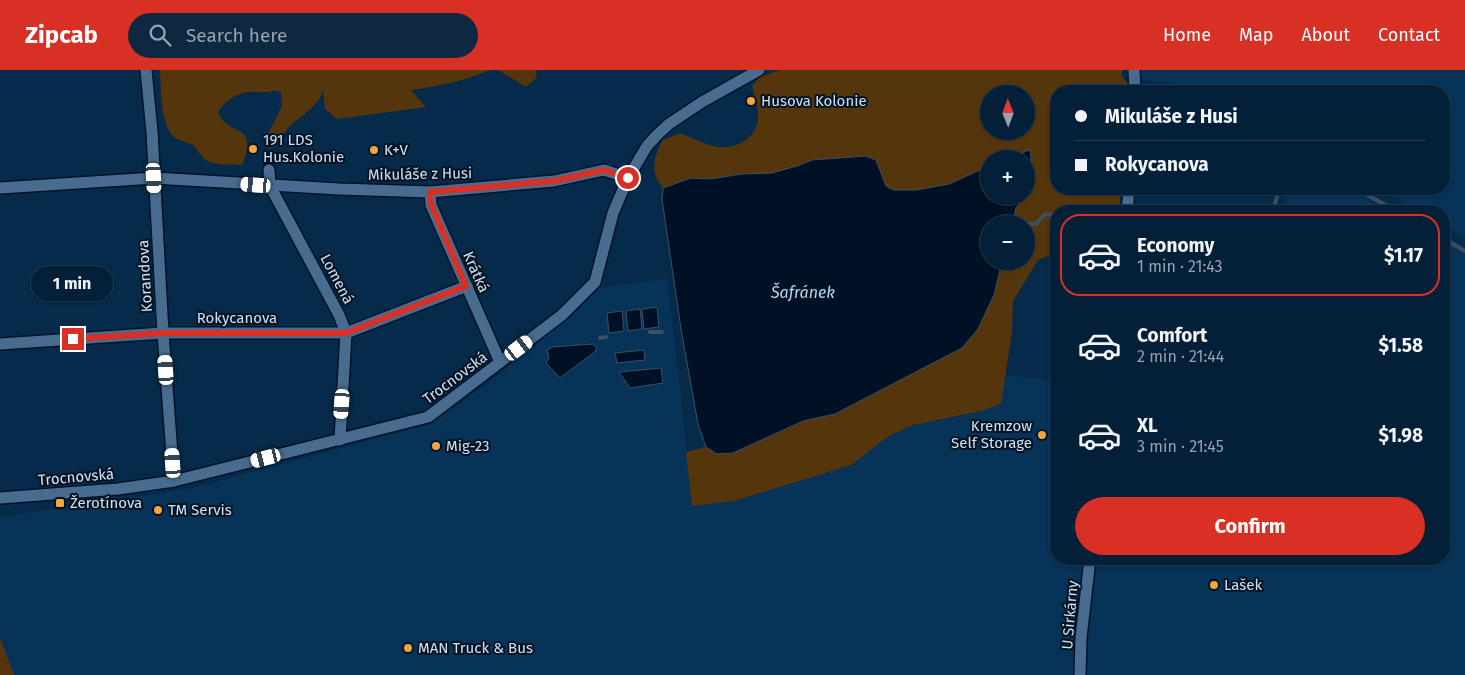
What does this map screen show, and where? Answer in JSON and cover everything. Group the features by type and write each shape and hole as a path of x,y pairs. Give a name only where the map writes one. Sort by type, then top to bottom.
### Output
{"street":[{"name":"Korandova","path":"146,70 174,481"},
{"name":"Trocnovská","path":"0,498 118,489 174,481 428,417 562,315 595,282 613,213 628,178 647,146 669,124 702,102 758,70"},
{"path":"1134,70 1134,85"},
{"name":"Lomená","path":"269,170 270,186 339,316 346,333 340,440"},
{"name":"Mikuláše z Husi","path":"0,188 154,178 270,186 430,192 554,181 604,170 628,178"},
{"name":"Krátká","path":"430,192 431,204 500,362"},
{"name":"Rokycanova","path":"0,344 163,333 346,333 466,286"},
{"name":"U Sirkárny","path":"1080,675 1081,638 1089,565"}],"shaded area":[{"path":"160,70 490,70 451,83 411,90 426,107 337,119 325,109 323,89 319,100 289,127 271,149 265,140 282,106 281,92 239,94 227,101 218,112 228,125 245,136 247,151 242,165 220,164 208,161 203,158 194,145 173,136 163,114"},
{"path":"498,70 537,70 536,78 526,87"},
{"path":"780,70 1122,70 1122,77 1128,85 1050,85 1050,195 1120,195 1120,205 1050,205 1050,255 1038,260 1035,265 1035,215 1014,215 1018,205 1035,205 1035,150 980,150 980,170 949,184 916,190 894,190 886,186 866,156 812,160 772,173 741,174 711,179 691,178 663,188 656,176 654,164 663,140 681,133 713,146 735,146 747,139 756,127 758,111 752,86 760,77"},
{"path":"1141,70 1465,70 1465,238 1450,229 1450,205 1407,205 1390,195 1450,195 1450,85 1178,85 1141,79"},
{"path":"1287,195 1369,195 1394,205 1284,205"},
{"path":"1450,238 1465,248 1465,675 0,675 0,517 189,489 433,423 496,377 600,288 667,278 693,506 734,501 851,465 889,436 913,425 981,411 999,375 1050,379 1050,565 1450,565"},
{"path":"1000,270 1032,270 1013,301 1012,332 1001,404 981,411 913,425 889,436 851,465 734,501 692,506 686,452 706,447 717,454 733,453 804,421 835,414 994,295"},
{"path":"0,638 14,675 0,675"}],"water":[{"name":"Šafránek","path":"866,156 876,160 886,186 894,190 916,190 949,184 980,170 980,205 1018,205 1014,215 980,215 980,270 1000,270 994,295 978,329 962,348 835,414 803,421 733,453 717,454 706,447 698,424 681,329 662,199 663,188 691,178 711,179 741,174 772,173 812,160"},
{"path":"657,307 659,327 644,329 642,309"},
{"path":"640,309 642,329 628,331 626,311"},
{"path":"622,311 624,331 609,333 607,313"},
{"path":"593,344 596,347 596,351 560,378 546,363 549,358 547,350 552,347"},
{"path":"644,350 645,360 617,363 615,353"},
{"path":"661,368 663,383 630,388 619,372"}],"waterway":[{"path":"1275,205 1277,195"},
{"path":"1368,195 1385,205"},
{"path":"1035,224 1045,214 1050,214"},
{"path":"1450,242 1465,251"},
{"path":"650,332 662,332"},
{"path":"600,338 606,337"}],"place":[{"name":"Husova Kolonie","path":"751,101"},
{"name":"191 LDS Hus.Kolonie","path":"253,149"},
{"name":"K+V","path":"374,150"},
{"name":"Kremzow Self Storage","path":"1042,435"},
{"name":"Mig-23","path":"436,446"},
{"name":"Žerotínova","path":"60,503"},
{"name":"TM Servis","path":"158,510"},
{"name":"Lašek","path":"1214,585"},
{"name":"MAN Truck & Bus","path":"408,648"}],"route":[{"path":"73,339 163,333 346,333 466,286 431,204 430,192 554,181 604,170 628,178"}]}
